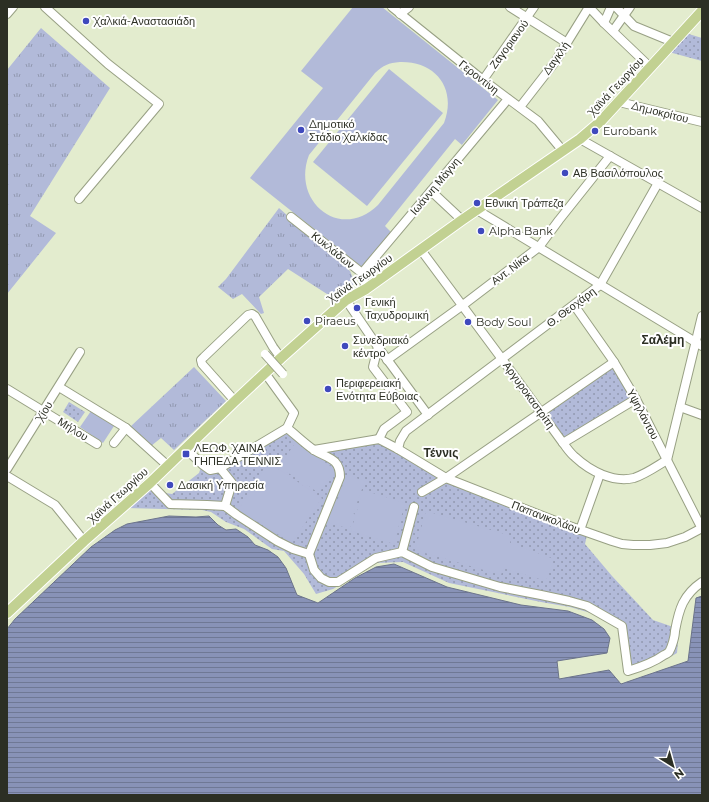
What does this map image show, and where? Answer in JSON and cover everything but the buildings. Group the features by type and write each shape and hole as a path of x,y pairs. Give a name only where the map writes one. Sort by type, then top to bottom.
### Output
{"main road":[{"name":"Χαϊνά Γεωργίου","path":"7,613 84,541 150,483 281,358 346,300 366,289 462,220 580,139 601,121 702,11"}],"street":[{"path":"7,14 13,7"},
{"path":"45,7 108,64 159,104 79,199"},
{"name":"Γεροντίνη","path":"392,7 482,80 538,121 563,150"},
{"path":"400,14 409,7"},
{"path":"510,7 567,43"},
{"name":"Ζαγοριανού","path":"482,80 534,7"},
{"path":"589,7 650,67"},
{"name":"Δαγκλή","path":"520,107 555,62 589,7"},
{"path":"604,23 610,7"},
{"path":"616,7 634,26 673,42"},
{"path":"613,31 630,7"},
{"name":"Ιωάννη Μὰγνη","path":"362,273 508,98"},
{"name":"Δημοκρίτου","path":"619,102 702,122"},
{"path":"580,139 702,208"},
{"name":"Αντ. Νίκα","path":"387,360 463,305 539,247 610,156"},
{"name":"Θ. Θεοχάρη","path":"398,449 404,434 600,285 658,183"},
{"path":"431,191 462,220"},
{"path":"477,210 699,344"},
{"name":"Κυκλάδων","path":"292,217 362,273 366,289"},
{"name":"Αργυροκαστρίτη","path":"421,250 574,456 590,469 600,474 624,479 633,478 644,474 667,460"},
{"path":"346,300 387,360 428,415"},
{"name":"Υψηλάντου","path":"574,305 614,362 636,399 702,529"},
{"path":"235,401 202,364 202,360 248,315 252,314 255,316 281,358"},
{"path":"667,460 680,407 699,344 702,316"},
{"path":"314,450 379,439 384,429 407,412 373,367 378,347"},
{"name":"Χίου","path":"7,469 59,388 80,352"},
{"path":"265,354 282,374 285,371 288,374"},
{"path":"422,492 446,478 614,362"},
{"path":"186,449 210,470 220,468 287,428 294,413 265,373"},
{"path":"59,388 126,428 168,466"},
{"name":"Μήλου","path":"7,389 97,444"},
{"path":"563,443 636,399"},
{"path":"680,407 702,415"},
{"path":"114,443 126,428"},
{"path":"287,428 314,450 331,458 340,470 340,477 309,554 314,570 321,578 329,582 338,582 376,558 402,552 432,566 500,587 548,596 587,606 622,626 628,671 656,661 669,652 684,599 693,588 702,582"},
{"name":"Παπανικολάου","path":"379,439 446,478 612,542 633,545 650,545 685,537 702,529"},
{"path":"220,468 232,483 225,506"},
{"path":"580,530 600,474"},
{"path":"7,476 55,505 84,541"},
{"path":"150,483 170,504 225,506 236,515 277,541 293,549 309,554"},
{"path":"402,552 414,507"}],"green space":[{"name":"Δημοτικό Στάδιο Χαλκίδας","path":"353,7 382,7 498,100 462,145 455,139 385,226 391,232 452,158 363,268 250,178 323,88 301,71","holes":["400,62 424,66 440,79 445,88 448,99 444,123 378,205 363,215 349,219 335,218 322,211 313,201 307,187 305,172 309,155 375,73 386,65"]},
{"path":"41,28 110,88 30,216 56,233 7,294 7,70"},
{"path":"682,32 702,38 702,61 665,51"},
{"path":"389,69 443,113 367,206 313,162"},
{"path":"279,208 350,271 355,283 346,293 327,294 288,269 259,297 264,313 261,314 242,294 233,299 218,287 226,279"},
{"path":"614,362 636,399 563,443 541,412"},
{"path":"194,367 226,401 174,450 161,438 151,446 130,427"},
{"path":"69,402 85,412 78,422 63,412"},
{"path":"91,411 114,426 103,443 80,427"},
{"path":"288,430 313,451 379,441 447,480 587,535 585,544 612,576 653,620 679,629 677,653 658,664 625,674 618,626 601,616 570,607 449,583 403,562 376,563 333,589 316,594 304,574 284,551 272,549 244,529 226,522 211,512 202,510 126,508 146,490 172,494 199,473 201,467 207,471"},
{"path":"295,443 335,469 319,493 279,467"},
{"path":"268,462 322,498 292,543 238,510"},
{"path":"346,475 365,481 353,513 355,514 350,529 326,522 331,507 335,507"},
{"path":"363,490 405,503 394,544 351,531"},
{"path":"426,511 512,536 510,543 554,559 546,581 503,568 501,575 415,550"}],"shaded area":[{"path":"169,516 209,516 218,525 226,530 236,529 248,537 255,545 268,550 278,557 286,568 297,595 318,603 355,578 376,567 394,564 447,587 521,605 568,611 592,620 604,629 610,638 607,653 557,661 559,679 609,670 621,684 688,661 696,598 702,596 702,795 7,795 7,629 15,619 91,547 115,530 127,524"}],"place":[{"name":"Χαλκιά-Αναστασιάδη","path":"86,21"},
{"name":"Δημοτικό Στάδιο Χαλκίδας","path":"301,130"},
{"name":"Eurobank","path":"595,131"},
{"name":"ΑΒ Βασιλόπουλος","path":"565,173"},
{"name":"Εθνική Τράπεζα","path":"477,203"},
{"name":"Alpha Bank","path":"481,231"},
{"name":"Γενική Ταχυδρομική","path":"357,308"},
{"name":"Piraeus","path":"307,321"},
{"name":"Body Soul","path":"468,322"},
{"name":"Συνεδριακό κέντρο","path":"345,346"},
{"name":"Περιφερειακή Ενότητα Εύβοιας","path":"328,389"},
{"name":"ΛΕΩΦ. ΧΑΙΝΑ ΓΗΠΕΔΑ ΤΕΝΝΙΣ","path":"186,454"},
{"name":"Δασική Υπηρεσία","path":"170,485"}],"district":[{"name":"Σαλέμη","path":"663,339"},
{"name":"Τέννις","path":"441,452"}]}
